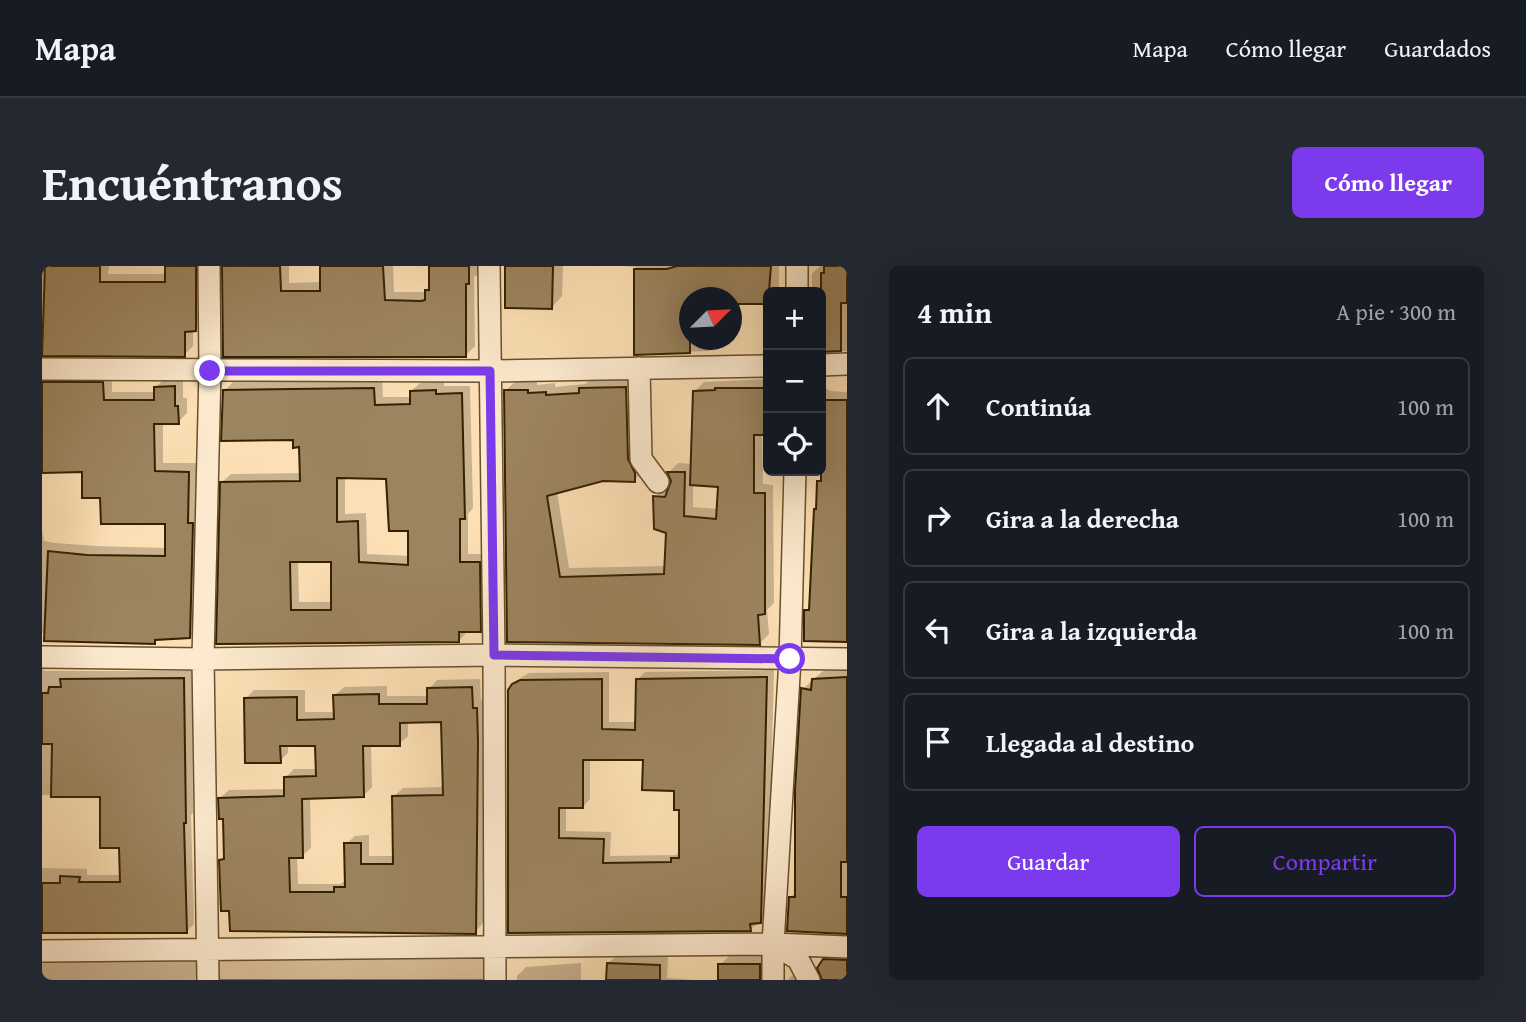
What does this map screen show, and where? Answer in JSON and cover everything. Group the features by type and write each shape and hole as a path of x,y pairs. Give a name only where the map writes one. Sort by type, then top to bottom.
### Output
{"street":[{"path":"208,980 202,659 210,371 209,266"},
{"path":"489,266 495,980"},
{"path":"797,266 797,287"},
{"path":"826,365 847,364"},
{"path":"42,369 490,371 763,366"},
{"path":"639,368 640,459 658,482"},
{"path":"774,980 773,944 790,659 795,476"},
{"path":"42,657 202,659 494,655 847,659"},
{"path":"773,944 798,959 809,980"},
{"path":"42,951 773,944 847,947"}],"shaded area":[{"path":"496,947 495,980 208,980 208,951"}],"building":[{"path":"45,266 100,266 100,282 165,282 165,266 196,266 196,331 185,332 185,357 42,356"},
{"path":"222,266 280,266 281,291 320,291 320,266 383,266 385,300 421,301 425,300 425,290 429,290 429,266 469,266 469,284 466,284 466,357 223,357"},
{"path":"505,266 553,266 552,309 505,308"},
{"path":"677,266 771,266 769,287 763,287 763,304 742,304 742,287 679,287 679,350 690,350 690,353 634,355 634,269 667,269"},
{"path":"824,266 847,266 847,303 841,303 841,351 826,352 826,287 821,287 821,273 824,273"},
{"path":"42,382 103,382 104,400 154,400 154,387 175,386 179,424 154,424 155,471 189,472 188,523 193,523 190,638 155,640 155,644 44,641 48,551 87,555 165,556 165,524 101,524 100,498 82,498 82,472 42,473"},
{"path":"626,387 628,459 635,473 635,482 603,481 547,496 560,577 664,574 666,533 654,529 653,496 665,497 671,481 667,472 685,472 684,516 716,519 718,487 690,485 693,391 763,388 763,435 754,435 754,493 765,493 765,614 758,615 760,645 507,642 504,390 546,392 546,395 579,393 579,388"},
{"path":"374,388 375,405 410,404 410,391 462,393 465,519 460,519 460,562 480,562 481,632 459,632 459,642 216,644 220,482 300,481 299,447 293,448 293,440 221,441 223,390","holes":["337,478 386,479 389,531 408,531 408,565 359,562 358,521 337,522","290,562 331,562 331,610 291,610"]},
{"path":"826,400 847,400 847,642 804,641 804,610 809,610 814,509 817,481 821,481 821,476 826,476"},
{"path":"767,677 761,923 750,924 751,931 508,933 508,690 520,680 602,679 602,729 635,730 636,679","holes":["583,760 643,760 642,790 674,791 674,810 679,810 679,858 671,858 671,862 603,863 604,839 559,838 559,808 583,808"]},
{"path":"847,677 847,862 841,862 841,897 847,897 847,934 787,931 789,897 795,897 795,789 801,688 811,690 812,679"},
{"path":"184,678 187,933 42,933 42,883 60,883 60,876 80,877 79,882 120,882 119,848 100,848 100,797 51,797 52,744 42,744 42,693 48,693 49,687 61,687 60,679"},
{"path":"472,687 473,708 477,708 476,934 230,931 229,911 221,911 219,860 224,859 223,819 219,819 218,798 284,796 284,777 316,776 315,746 280,746 281,763 245,763 244,698 297,697 297,720 334,719 333,695 379,694 379,704 427,704 427,688","holes":["441,722 443,795 392,796 393,864 361,864 361,843 344,843 345,887 334,887 334,892 290,892 289,858 303,858 302,799 364,797 363,746 400,746 400,723"]},
{"path":"823,959 847,960 847,980 822,980 817,968"},
{"path":"607,963 660,965 660,980 606,980"},
{"path":"718,964 760,964 760,980 718,980"}],"route":[{"path":"210,371 490,371 494,655 790,659"}]}
